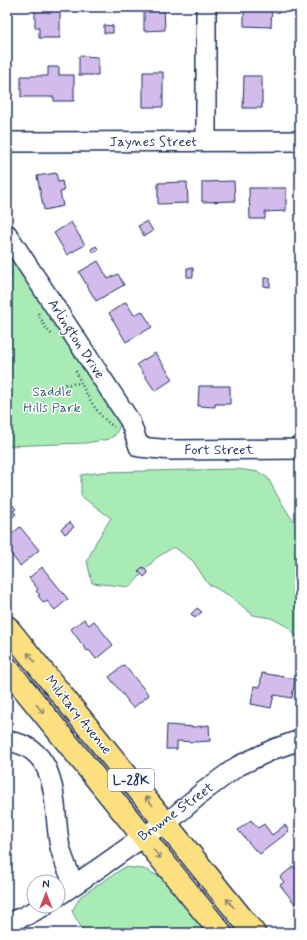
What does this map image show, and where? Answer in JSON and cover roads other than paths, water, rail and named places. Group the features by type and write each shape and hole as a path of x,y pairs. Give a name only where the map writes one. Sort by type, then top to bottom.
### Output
{"main road":[{"name":"Military Avenue","path":"7,627 166,822 254,933"},
{"name":"Military Avenue","path":"7,668 221,933"}],"street":[{"path":"206,7 206,141"},
{"name":"Jaynes Street","path":"7,142 300,141"},
{"name":"Arlington Drive","path":"7,234 130,421 138,448"},
{"name":"Fort Street","path":"138,448 172,450 300,449"},
{"name":"Browne Street","path":"66,890 142,837 175,816 204,791 238,766 274,749 300,740"},
{"path":"10,741 25,746 35,753 42,760 48,771 52,784 62,857 74,885"},
{"path":"7,923 29,914"}],"park label":[{"name":"Saddle Hills Park","path":"52,400"}]}
